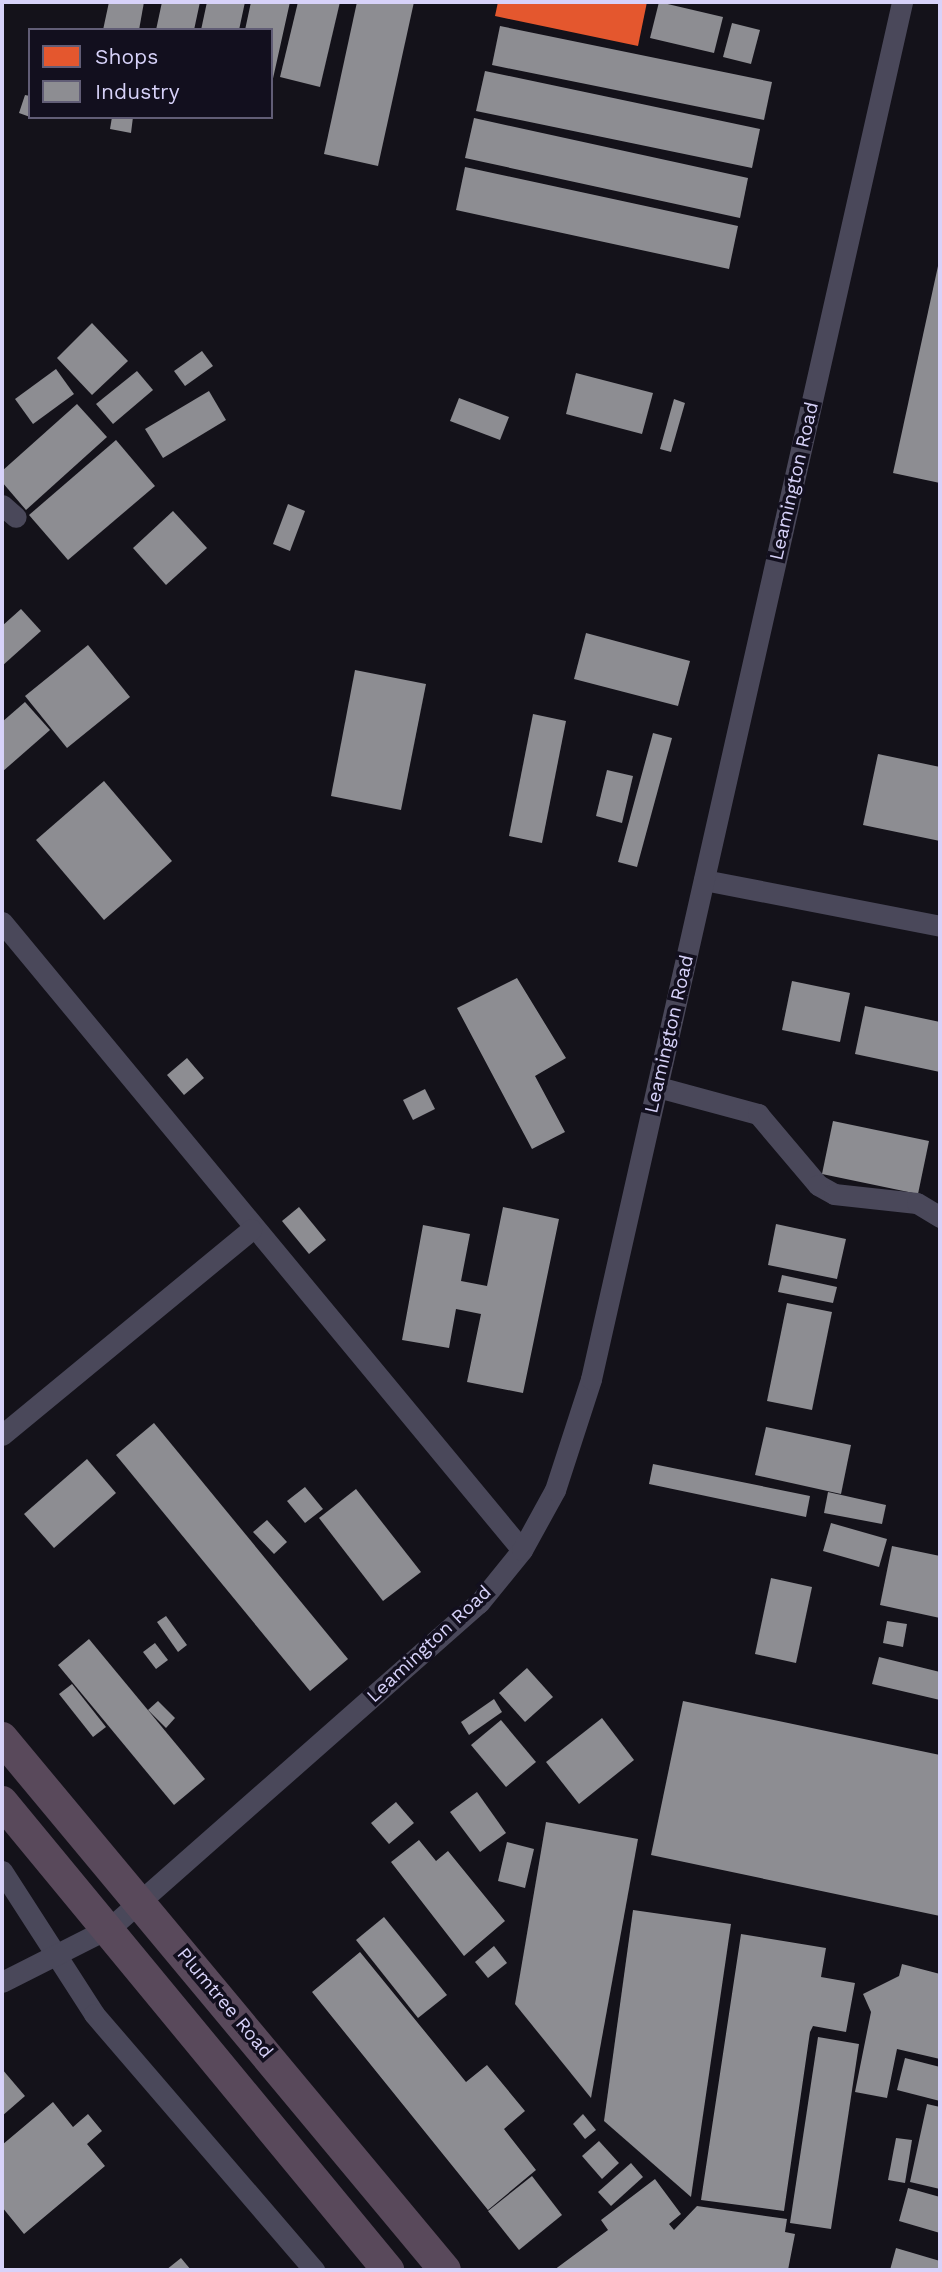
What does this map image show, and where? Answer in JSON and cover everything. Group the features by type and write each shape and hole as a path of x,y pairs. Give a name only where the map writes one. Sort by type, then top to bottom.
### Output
{"highway":[{"name":"Plumtree Road","path":"2,1738 142,1902 445,2270"},
{"name":"Plumtree Road","path":"2,1802 111,1927 388,2270"}],"street":[{"name":"Leamington Road","path":"2,1982 61,1956 111,1927 479,1603 522,1550 555,1490 592,1379 902,2"},
{"path":"704,880 940,926"},
{"path":"2,922 251,1230 522,1550"},
{"path":"658,1087 758,1114 818,1185 834,1195 917,1203 940,1217"},
{"path":"2,1435 251,1230"},
{"path":"2,1871 61,1956 94,2014 314,2270"}],"building: Shops":[{"path":"498,2 647,2 638,46 495,16"}],"building: Industry":[{"path":"109,2 144,2 139,28 103,28"},
{"path":"162,2 200,2 194,28 156,28"},
{"path":"207,2 245,2 239,28 201,28"},
{"path":"251,2 290,2 273,78 273,28 245,28"},
{"path":"298,2 340,2 320,87 280,77"},
{"path":"357,2 414,2 378,166 324,154"},
{"path":"659,2 723,17 714,53 650,38"},
{"path":"732,23 760,30 751,64 723,57"},
{"path":"500,26 772,82 764,120 492,65"},
{"path":"485,71 760,129 752,168 476,111"},
{"path":"25,95 28,96 28,116 19,113"},
{"path":"474,118 748,178 740,218 465,158"},
{"path":"112,119 133,119 131,133 110,129"},
{"path":"465,167 738,226 729,269 456,210"},
{"path":"940,266 940,483 893,473"},
{"path":"92,323 128,361 92,395 57,358"},
{"path":"202,351 213,366 185,386 174,371"},
{"path":"56,369 74,394 33,424 15,399"},
{"path":"137,371 153,390 113,424 96,404"},
{"path":"576,373 653,393 642,434 566,414"},
{"path":"209,391 226,420 163,458 145,429"},
{"path":"459,398 509,417 500,440 450,421"},
{"path":"674,399 685,403 671,452 660,449"},
{"path":"77,404 107,437 26,510 2,482 2,471"},
{"path":"116,440 155,486 68,560 29,515"},
{"path":"288,504 305,511 290,551 273,544"},
{"path":"173,511 207,548 166,585 133,548"},
{"path":"21,609 41,631 2,666 2,626"},
{"path":"586,633 690,661 678,706 574,679"},
{"path":"88,645 130,697 67,748 25,696"},
{"path":"355,670 426,684 401,810 331,796"},
{"path":"25,702 50,730 2,772 2,722"},
{"path":"533,714 566,721 542,843 509,836"},
{"path":"653,733 672,738 637,867 618,862"},
{"path":"878,754 940,767 940,841 863,825"},
{"path":"607,770 633,776 622,823 596,816"},
{"path":"104,781 172,861 104,920 36,840"},
{"path":"517,978 566,1058 535,1076 565,1132 532,1149 457,1008"},
{"path":"792,981 850,993 840,1042 782,1030"},
{"path":"865,1006 940,1022 940,1072 855,1054"},
{"path":"187,1058 204,1078 184,1095 167,1075"},
{"path":"425,1089 435,1109 413,1120 403,1100"},
{"path":"833,1121 929,1141 918,1194 822,1174"},
{"path":"299,1207 326,1240 309,1254 282,1221"},
{"path":"503,1207 559,1219 523,1393 467,1382 481,1314 456,1309 449,1348 402,1340 423,1225 470,1234 461,1281 487,1286"},
{"path":"776,1224 846,1239 837,1279 768,1265"},
{"path":"782,1275 837,1287 833,1303 778,1292"},
{"path":"787,1303 832,1312 812,1410 767,1401"},
{"path":"154,1423 348,1659 310,1691 116,1455"},
{"path":"766,1427 851,1445 841,1494 755,1475"},
{"path":"87,1459 116,1493 54,1548 24,1514"},
{"path":"653,1464 810,1496 806,1517 649,1484"},
{"path":"305,1487 323,1509 305,1523 287,1501"},
{"path":"356,1489 421,1572 383,1601 319,1518"},
{"path":"828,1492 886,1505 882,1524 824,1513"},
{"path":"267,1520 287,1542 274,1554 253,1532"},
{"path":"831,1523 887,1539 879,1567 823,1551"},
{"path":"892,1546 940,1556 940,1618 880,1605"},
{"path":"771,1578 812,1587 796,1663 755,1654"},
{"path":"166,1616 187,1645 178,1652 157,1622"},
{"path":"887,1621 907,1624 903,1647 883,1643"},
{"path":"89,1639 205,1779 174,1805 58,1665"},
{"path":"155,1643 168,1660 156,1669 143,1652"},
{"path":"879,1657 940,1672 940,1700 872,1684"},
{"path":"527,1668 553,1697 525,1722 499,1693"},
{"path":"72,1684 106,1727 93,1737 59,1694"},
{"path":"494,1699 502,1712 469,1735 461,1722"},
{"path":"158,1701 175,1718 166,1728 148,1710"},
{"path":"683,1701 940,1755 940,1916 651,1855"},
{"path":"602,1718 634,1760 579,1804 546,1762"},
{"path":"501,1720 536,1762 506,1787 471,1745"},
{"path":"477,1792 506,1833 480,1852 450,1812"},
{"path":"396,1802 414,1823 389,1844 371,1823"},
{"path":"546,1822 638,1839 591,2098 515,2004"},
{"path":"419,1840 436,1861 448,1851 505,1921 464,1956 391,1862"},
{"path":"507,1842 534,1849 525,1888 498,1881"},
{"path":"633,1910 731,1924 691,2197 604,2121"},
{"path":"384,1917 447,1995 418,2018 356,1940"},
{"path":"741,1934 826,1948 821,1977 855,1983 846,2032 813,2026 810,2032 784,2211 701,2200"},
{"path":"494,1946 507,1963 488,1978 475,1962"},
{"path":"360,1952 466,2082 487,2065 525,2111 504,2129 536,2170 488,2210 312,1992"},
{"path":"902,1964 940,1974 940,2059 897,2049 887,2098 855,2092 871,2012 863,1994 899,1976"},
{"path":"818,2037 859,2044 831,2229 790,2223"},
{"path":"905,2058 940,2067 940,2101 897,2090"},
{"path":"2,2069 25,2096 2,2116"},
{"path":"53,2102 73,2127 88,2114 102,2131 87,2144 105,2166 24,2234 2,2207 2,2145"},
{"path":"927,2104 940,2107 940,2189 910,2182"},
{"path":"583,2114 596,2130 585,2139 573,2124"},
{"path":"896,2138 912,2140 905,2183 888,2180"},
{"path":"599,2141 619,2163 602,2179 582,2156"},
{"path":"631,2163 643,2177 611,2206 598,2192"},
{"path":"532,2176 562,2215 519,2250 488,2211"},
{"path":"655,2179 681,2214 669,2224 674,2230 697,2206 787,2219 785,2232 795,2234 788,2270 554,2270 608,2230 601,2220"},
{"path":"908,2188 940,2197 940,2233 899,2221"},
{"path":"896,2248 940,2261 940,2270 890,2270"},
{"path":"181,2258 191,2270 166,2270"}]}
